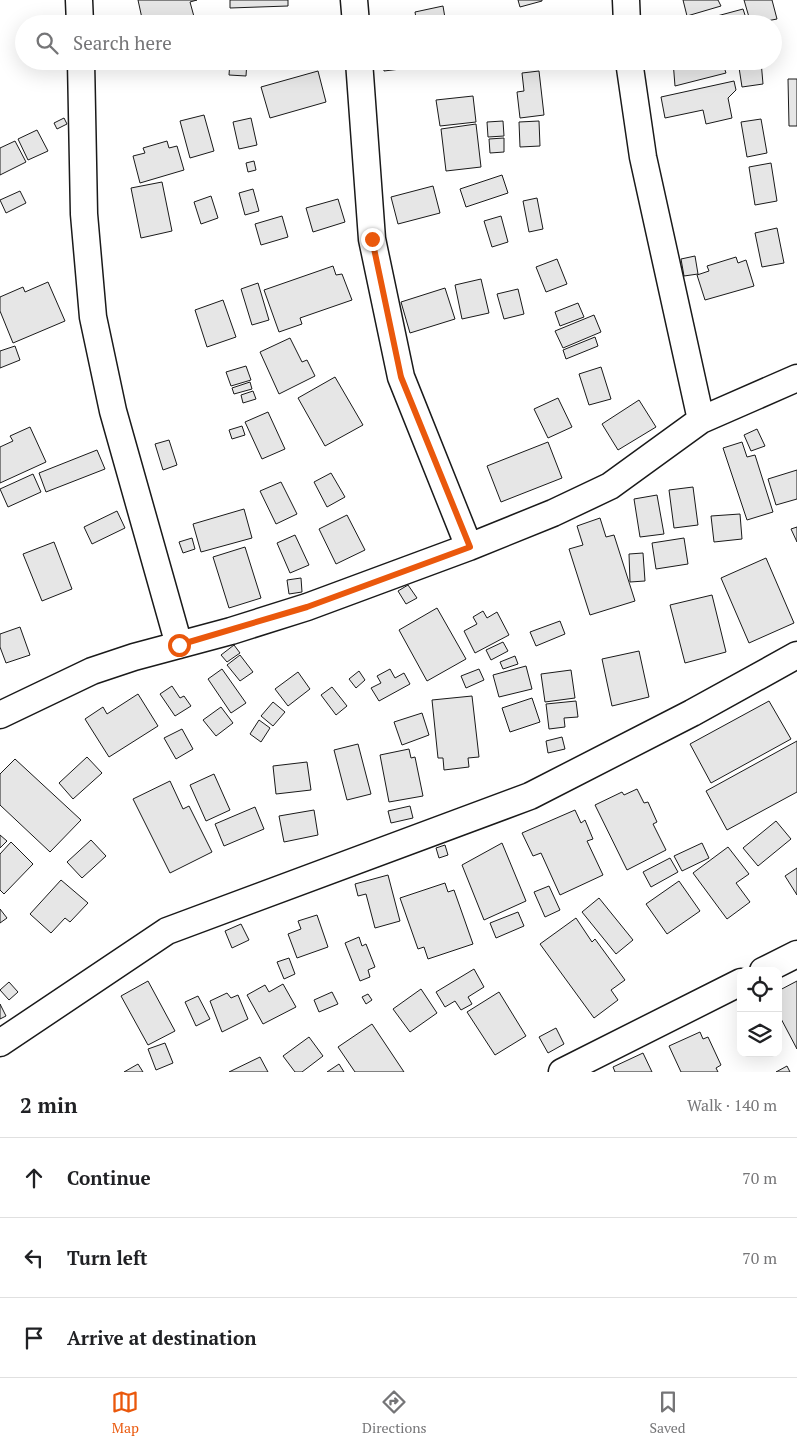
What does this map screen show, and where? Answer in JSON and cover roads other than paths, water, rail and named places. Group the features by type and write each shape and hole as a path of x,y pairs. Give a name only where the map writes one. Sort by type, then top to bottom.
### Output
{"street":[{"path":"79,0 80,15"},
{"path":"354,0 355,15"},
{"path":"626,0 627,15"},
{"path":"81,70 84,214 93,318 112,411 179,645"},
{"path":"360,70 372,239 401,377 470,547"},
{"path":"630,70 643,157 701,420"},
{"path":"0,715 92,671 307,607 470,547 610,486 701,420 797,378"},
{"path":"0,1043 167,931 530,796 692,713 797,655"},
{"path":"771,967 797,954"},
{"path":"562,1072 737,984"}]}
